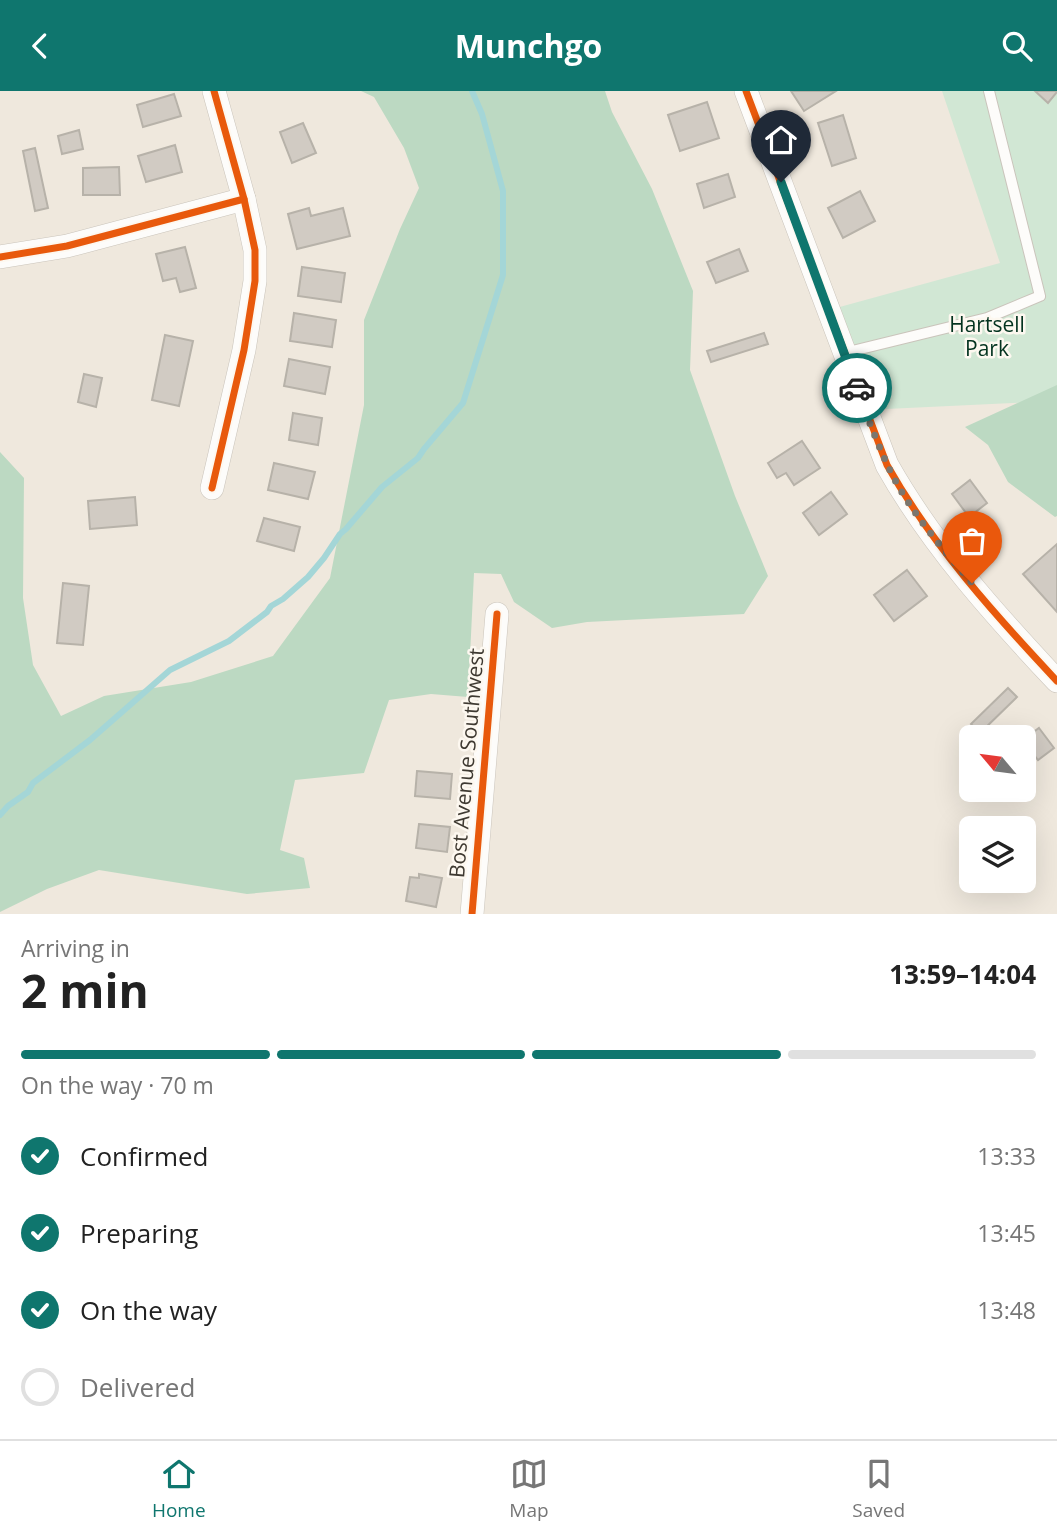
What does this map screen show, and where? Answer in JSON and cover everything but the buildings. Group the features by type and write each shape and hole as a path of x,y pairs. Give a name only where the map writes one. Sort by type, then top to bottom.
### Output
{"street":[{"path":"212,488 244,350 255,282 255,250 214,91"},
{"path":"746,91 887,465 939,544 1021,643 1057,681"},
{"path":"0,257 66,246 244,199"},
{"name":"Bost Avenue Southwest","path":"472,914 497,614"}],"lane":[{"path":"844,353 988,318 1040,296 989,91"}],"green space":[{"path":"361,91 605,91 612,112 652,189 693,291 690,370 735,496 768,576 744,614 587,622 552,628 514,602 501,574 474,573 468,697 431,694 389,700 364,773 295,780 280,850 304,858 310,888 247,894 99,870 47,889 0,912 0,452 24,478 23,598 33,665 61,716 104,696 191,682 273,656 330,578 364,405 364,320 419,188 404,148 374,97"},
{"name":"Hartsell Park","path":"942,91 1057,91 1057,401 865,410 836,308 1000,263"},
{"path":"1057,385 1055,517 1008,482 988,445 965,427"}],"waterway":[{"path":"0,815 28,792 33,783 90,740 170,670 229,641 308,577 340,534 382,487 418,458 463,403 503,275 503,191 482,114 472,91"}],"cycle path":[{"path":"212,488 244,350 255,281 255,250 244,199 214,91"},
{"path":"746,91 887,465 944,551 988,605 1057,681"},
{"path":"0,257 67,246 244,199"},
{"path":"472,914 497,614"}],"way so far":[{"path":"857,388 887,465 900,488 939,544 972,583"}],"route":[{"path":"781,182 857,388"}]}
